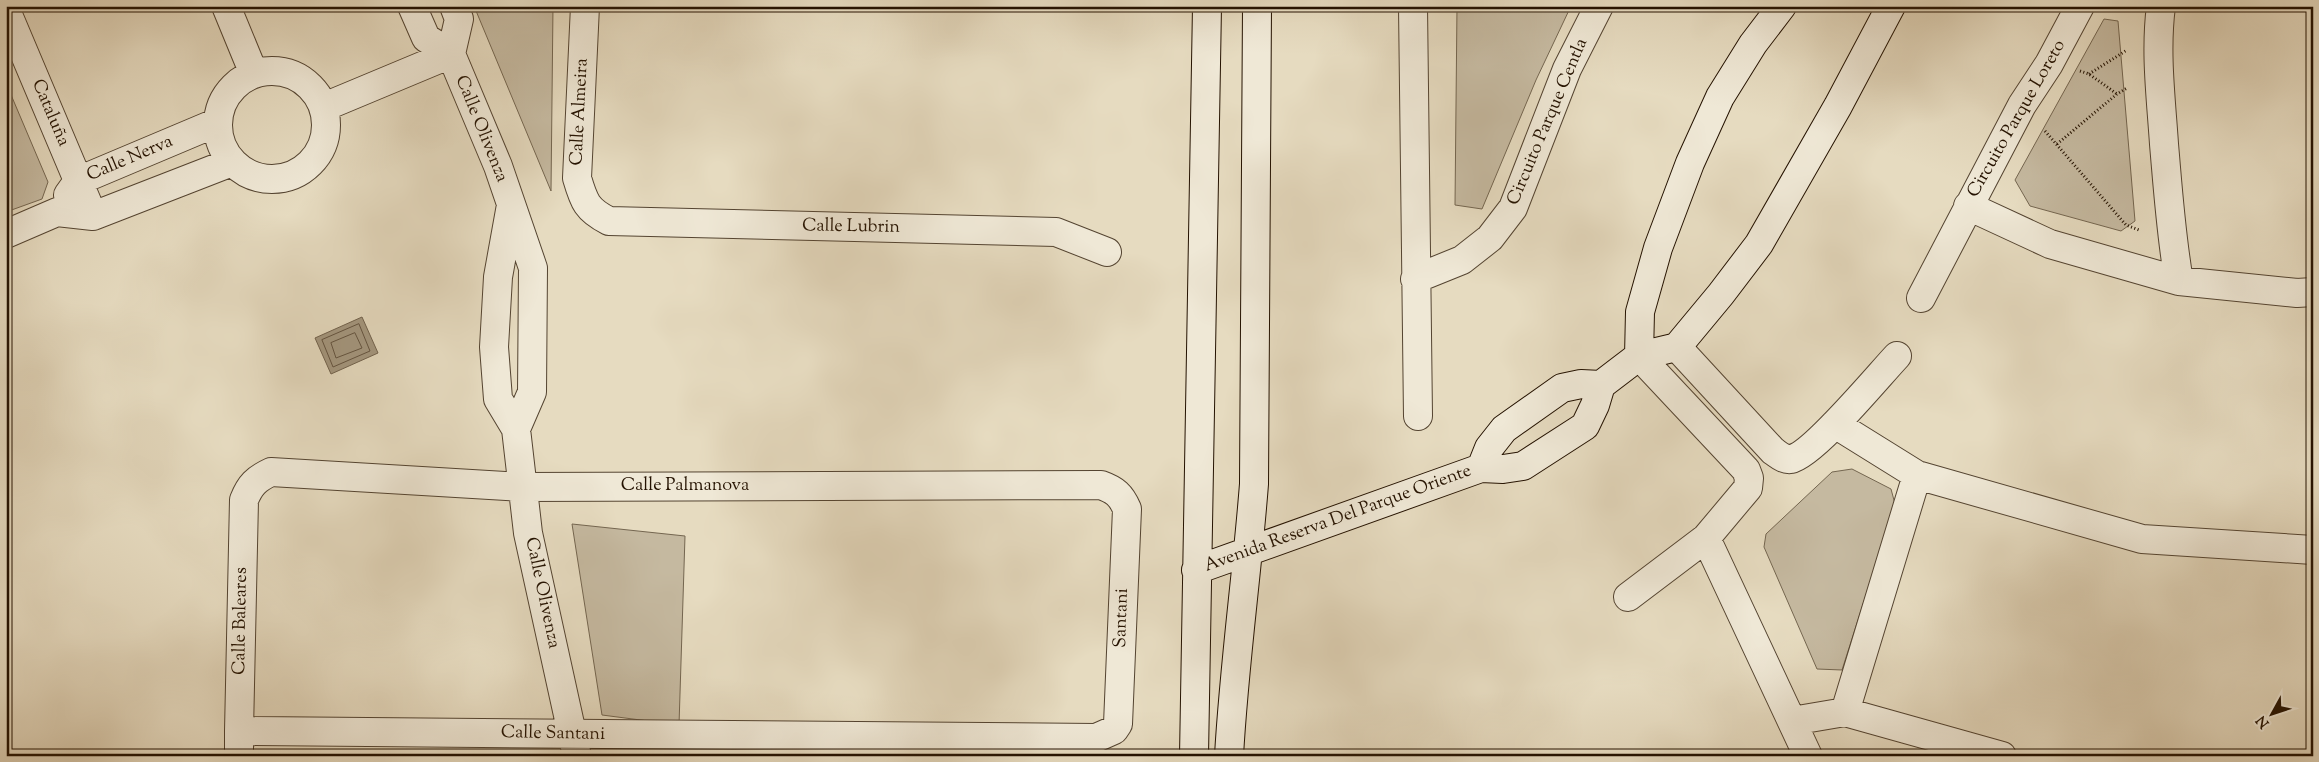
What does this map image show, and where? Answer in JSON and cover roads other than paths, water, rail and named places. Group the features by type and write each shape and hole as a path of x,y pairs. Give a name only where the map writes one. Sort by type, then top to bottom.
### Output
{"street":[{"path":"226,6 254,74"},
{"name":"Calle Olivenza","path":"412,6 426,38 451,54 498,166 533,268 532,392 516,429"},
{"name":"Calle Olivenza","path":"451,54 459,19 454,6"},
{"name":"Calle Almeira","path":"585,6 577,178 583,200 593,213"},
{"path":"1194,756 1207,6"},
{"path":"1229,756 1234,678 1249,552 1254,484 1258,6"},
{"path":"1413,6 1418,416"},
{"name":"Circuito Parque Centla","path":"1415,279 1462,260 1490,238 1513,208 1567,69 1599,6"},
{"path":"1628,597 1706,538 1748,488 1749,478 1746,470 1639,356 1640,312 1658,248 1690,163 1720,97 1753,44 1782,6"},
{"path":"1600,385 1639,356 1677,347 1760,244 1838,106 1891,6"},
{"name":"Circuito Parque Loreto","path":"2080,6 2049,64 2022,105 1968,206 2050,244 2179,281 2297,294 2313,292"},
{"name":"Cataluña","path":"6,10 94,216"},
{"path":"2160,18 2158,71 2172,242 2179,281"},
{"path":"324,107 451,54"},
{"path":"275,70 296,76 312,88 324,107 327,128 322,149 309,166 291,177 270,180 249,174 232,162 221,143 218,122 223,101 236,84 254,74 275,70"},
{"name":"Calle Nerva","path":"56,212 78,181 218,122"},
{"path":"6,234 56,212 94,216 232,162"},
{"name":"Calle Olivenza","path":"511,205 498,277 494,347 498,399 516,429 528,532 575,745"},
{"path":"1921,298 1968,206"},
{"name":"Calle Lubrin","path":"593,213 609,221 1056,232 1107,252"},
{"path":"1677,347 1773,451 1783,458 1791,459 1800,454 1835,424 1897,356"},
{"name":"Avenida Reserva Del Parque Oriente","path":"1196,570 1481,468 1503,469 1523,466 1585,426 1595,405 1600,385 1582,384 1562,388 1504,430 1489,448 1481,468"},
{"path":"1835,424 1916,475 2142,540 2313,550"},
{"name":"Calle Palmanova","path":"249,487 260,477 271,472 523,487 1101,485 1113,489 1122,497"},
{"path":"1845,712 1916,475"},
{"name":"Calle Baleares","path":"239,743 244,500 249,487"},
{"name":"Santani","path":"1107,735 1118,724 1127,509 1122,497"},
{"path":"1706,538 1808,756"},
{"path":"1792,721 1845,712 2002,756"},
{"name":"Calle Santani","path":"239,743 575,745 1086,738 1107,735"}],"water":[{"path":"362,317 378,353 331,374 315,338"}]}
